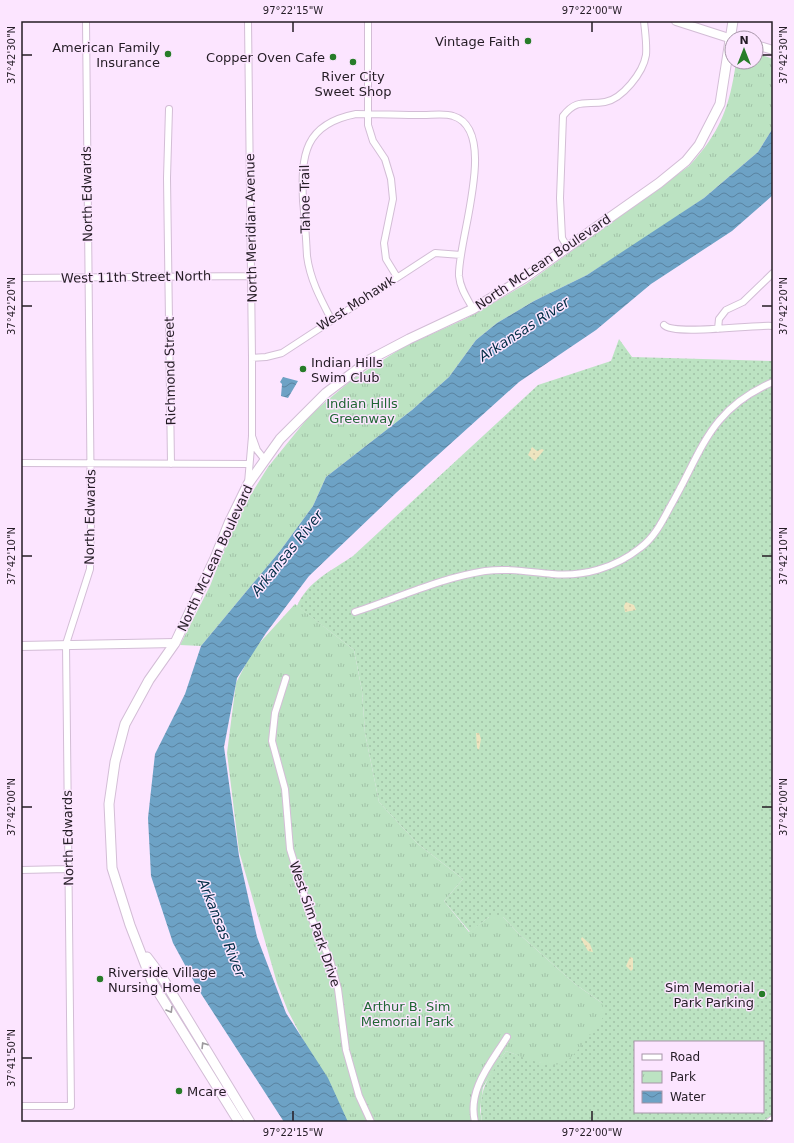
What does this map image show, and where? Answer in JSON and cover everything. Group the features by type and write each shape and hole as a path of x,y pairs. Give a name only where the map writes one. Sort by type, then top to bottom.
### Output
{"main road":[{"name":"North McLean Boulevard","path":"239,1122 152,982 141,950 130,925 112,868 109,804 115,762 125,724 149,680 175,643 248,484 280,439 309,409 349,375 371,359 409,339 473,309 524,278 659,184 686,161 699,145 720,104 726,70"},
{"name":"North McLean Boulevard","path":"141,950 162,977 250,1122"}],"street":[{"name":"North Edwards","path":"21,1106 71,1106 66,644 90,569 91,464 86,21"},
{"name":"North Meridian Avenue","path":"248,21 252,358 252,436 248,484"},
{"path":"368,21 368,114 370,135 385,159 391,178 393,199 384,242 386,259 396,277"},
{"path":"568,248 562,238 560,205 560,147 563,116 569,108 577,104 612,100 626,88 643,66 646,54 644,21"},
{"path":"676,21 724,37"},
{"name":"Richmond Street","path":"169,109 167,178 171,464"},
{"name":"Tahoe Trail","path":"331,319 314,286 309,271 302,164 309,145 319,130 341,117 368,114 452,115 467,125 472,133 475,146 472,191 459,266 460,284 473,309"},
{"name":"West Mohawk","path":"252,358 266,357 282,352 435,253 461,254"},
{"path":"718,329 719,319 726,310 743,302 773,273"},
{"name":"West 11th Street North","path":"21,278 251,276"},
{"path":"664,324 666,327 673,328 718,329 748,326 773,326"},
{"path":"355,612 443,581 484,571 514,570 574,574 602,569 615,564 639,549 648,541 661,524 679,491 694,458 716,422 739,400 773,382"},
{"name":"North Meridian Avenue","path":"252,436 257,450 265,460"},
{"path":"21,464 249,464"},
{"path":"21,646 175,643"},
{"name":"West Sim Park Drive","path":"286,678 275,712 272,741 285,789 290,849 311,917 330,960 338,989 346,1050 359,1096 371,1122"},
{"path":"21,870 68,869"},
{"path":"475,1122 473,1108 476,1089 507,1037"},
{"path":"769,1122 773,1119"}],"green space":[{"name":"Indian Hills Greenway","path":"764,56 773,59 773,128 758,152 704,198 651,234 587,275 534,301 497,323 476,340 449,377 412,410 326,477 313,506 280,551 201,646 180,645 210,586 233,527 245,504 268,467 311,414 353,379 405,346 465,319 526,284 689,166 709,142 716,130 727,106 735,70 764,70"},
{"path":"619,339 632,357 773,361 773,1115 761,1122 482,1122 481,1101 483,1092 490,1076 506,1051 542,1063 602,1003 575,984 519,934 503,917 489,917 470,932 444,901 463,879 418,844 379,802 365,733 362,691 354,650 297,606 307,590 314,583 353,556 538,385 611,361"},
{"name":"Arthur B. Sim Memorial Park","path":"295,604 354,650 362,691 365,733 379,802 418,844 463,879 444,901 469,932 489,917 503,917 519,934 575,984 602,1003 605,1015 572,1056 561,1064 555,1065 541,1063 506,1051 483,1087 480,1110 482,1122 346,1122 288,1011 277,983 239,851 227,753 236,683 253,650"}],"sand":[{"path":"532,447 537,451 542,449 544,450 535,461 528,455"},
{"path":"626,602 634,605 636,610 625,612 624,606"},
{"path":"476,733 479,733 481,739 479,750 477,748"},
{"path":"582,937 590,944 593,952 588,951 581,939"},
{"path":"630,957 633,958 633,969 631,971 626,966"}],"water":[{"name":"Arkansas River","path":"773,128 773,195 732,231 651,284 596,330 519,382 397,492 309,576 266,633 237,678 224,747 239,856 257,937 286,1013 328,1078 348,1122 284,1122 198,989 173,943 151,876 148,818 155,754 185,694 201,646 280,551 313,506 326,477 412,410 449,377 476,340 497,323 534,301 587,275 704,198 758,152"},
{"path":"283,377 298,381 288,398 281,396 282,384 280,382"}],"place":[{"name":"Vintage Faith","path":"528,41"},
{"name":"American Family Insurance","path":"168,54"},
{"name":"Copper Oven Cafe","path":"333,57"},
{"name":"River City Sweet Shop","path":"353,62"},
{"name":"Indian Hills Swim Club","path":"303,369"},
{"name":"Riverside Village Nursing Home","path":"100,979"},
{"name":"Sim Memorial Park Parking","path":"762,994"},
{"name":"Mcare","path":"179,1091"}]}
